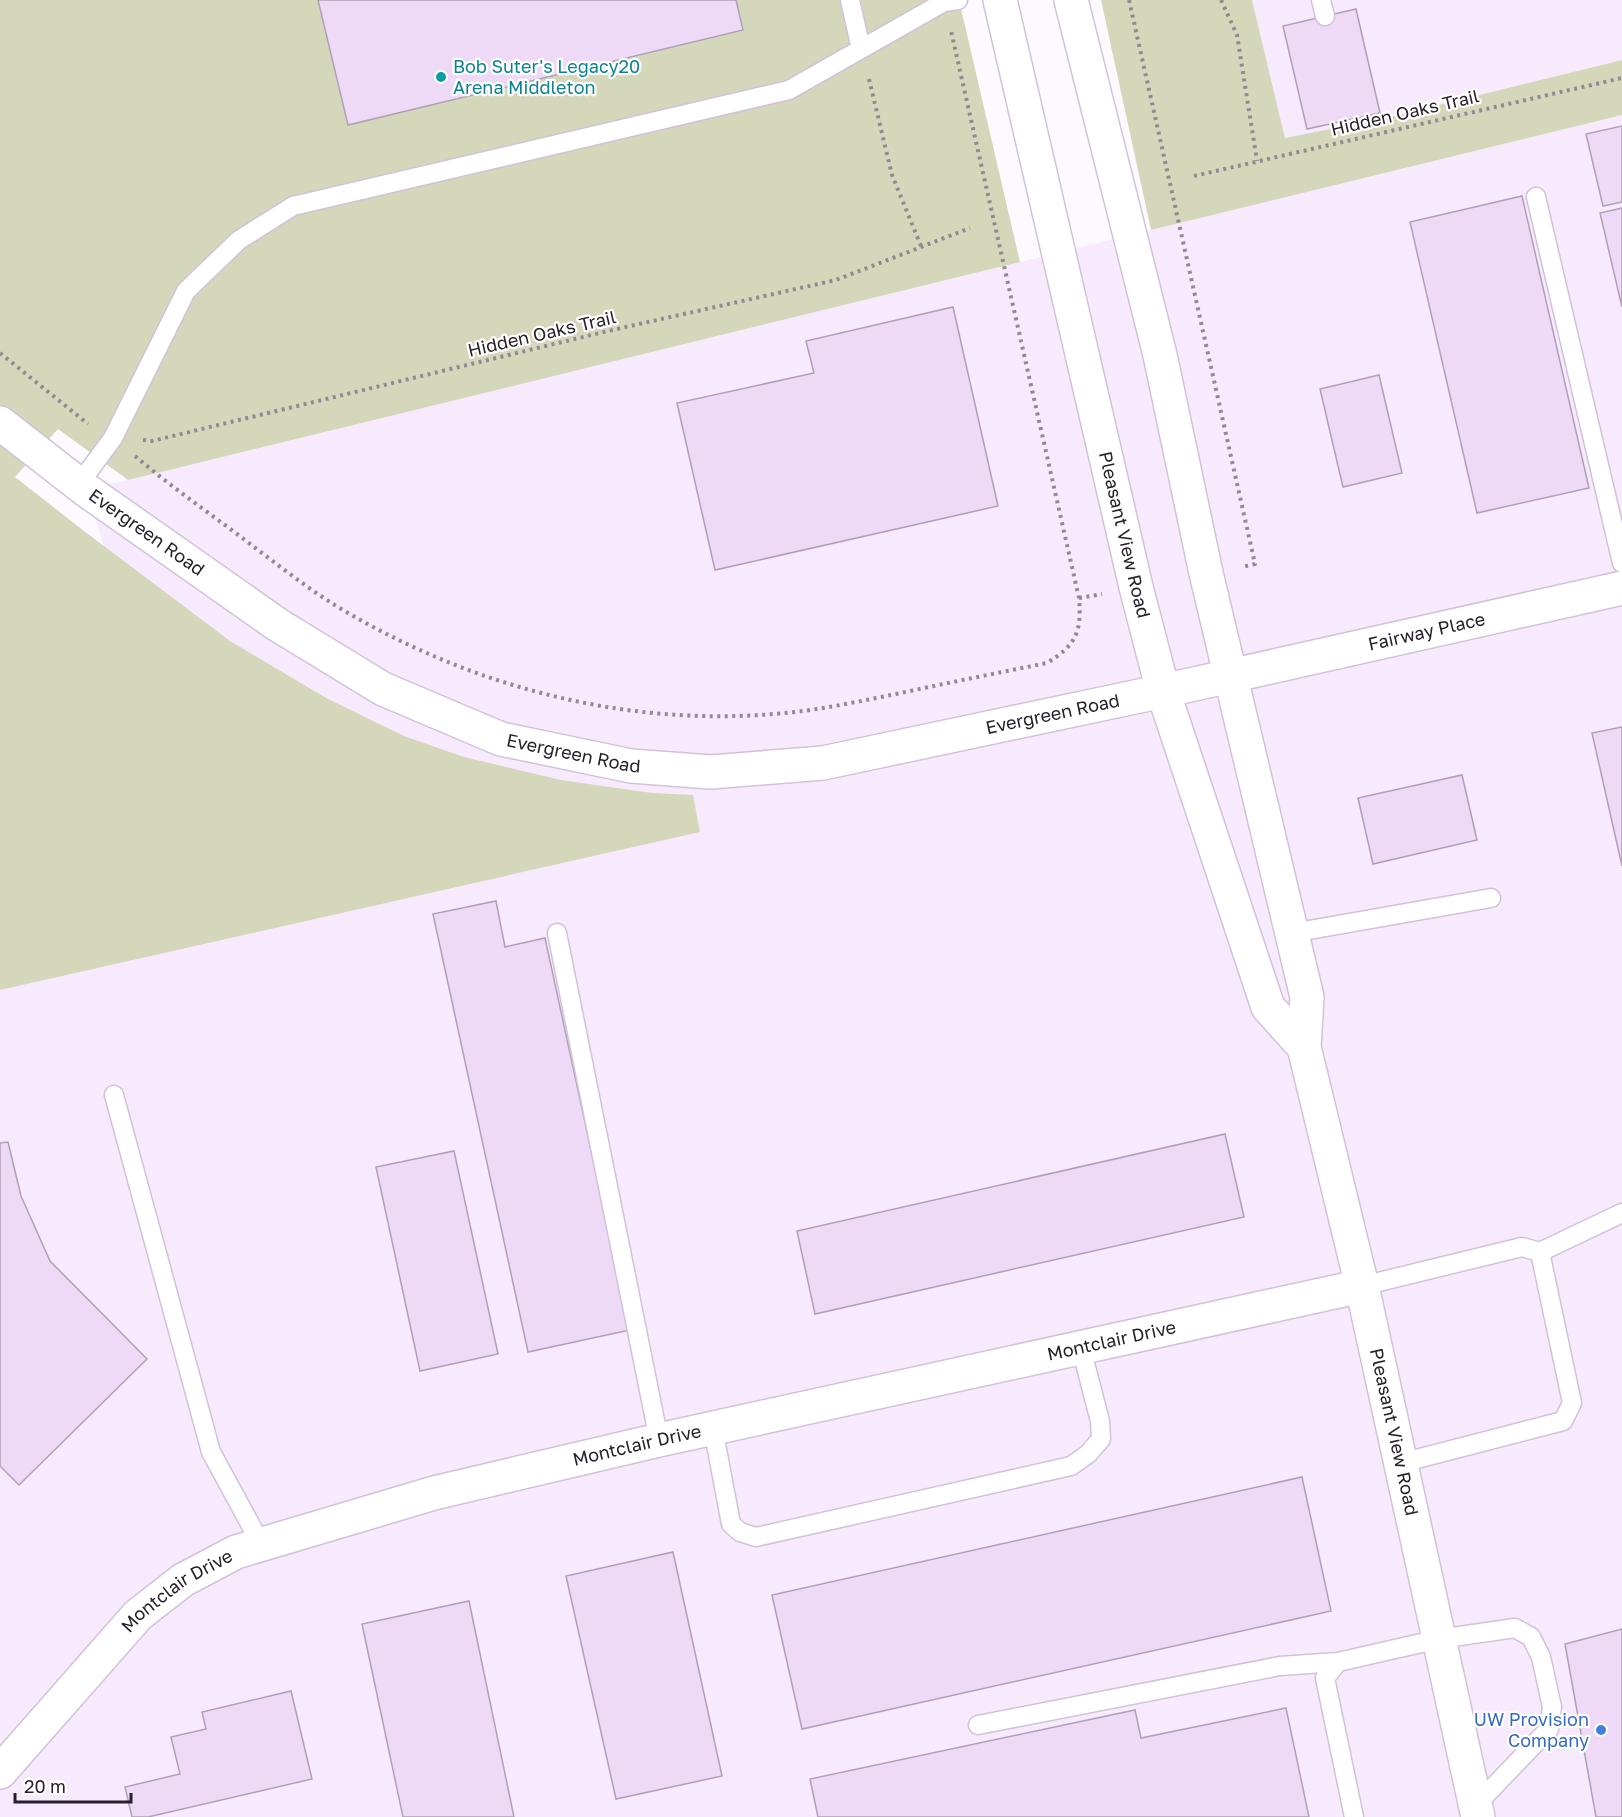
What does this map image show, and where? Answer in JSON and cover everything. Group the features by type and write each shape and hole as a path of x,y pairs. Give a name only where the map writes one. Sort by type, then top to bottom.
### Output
{"street":[{"name":"Pleasant View Road","path":"1000,0 1136,587 1163,691 1268,1007 1304,1047"},
{"name":"Pleasant View Road","path":"1071,0 1160,355 1206,573 1307,997 1304,1047 1362,1286 1477,1811"},
{"name":"Evergreen Road","path":"0,423 79,484 278,625 383,689 501,739 631,766 711,772 823,763 1230,676"},
{"name":"Fairway Place","path":"1230,676 1622,588"},
{"name":"Montclair Drive","path":"0,1772 138,1615 183,1580 236,1552 434,1493 659,1440 1362,1286"}],"lane":[{"path":"850,0 861,49"},
{"path":"79,484 113,438 186,291 239,240 293,206 789,90 951,1"},
{"path":"1536,197 1622,563"},
{"path":"1292,933 1491,898"},
{"path":"557,933 659,1440"},
{"path":"114,1095 211,1452 261,1544"},
{"path":"1362,1286 1522,1247 1540,1252 1622,1213"},
{"path":"1401,1463 1563,1421 1572,1403 1540,1252"},
{"path":"713,1428 731,1524 740,1532 756,1537 1071,1466 1088,1454 1101,1439 1100,1421 1081,1348"},
{"path":"978,1725 1280,1666 1338,1662 1439,1639 1515,1628 1531,1636 1541,1657 1552,1707 1549,1729 1477,1811"},
{"path":"1338,1662 1325,1678 1354,1817"}],"path":[{"path":"1221,0 1238,35 1257,161"},
{"path":"113,438 171,487 286,572 352,616 441,660 528,691 584,703 644,712 711,717 775,714 832,707 1047,663 1064,652 1076,637 1081,621 1079,598 951,1"},
{"path":"861,49 892,175 921,246"},
{"name":"Hidden Oaks Trail","path":"1194,176 1622,78"},
{"name":"Hidden Oaks Trail","path":"113,438 152,441 608,331 836,279 970,228"},
{"path":"0,353 93,428"}],"shaded area":[{"path":"1252,0 1622,0 1622,60 1394,116 1285,138"},
{"path":"1622,115 1622,1817 0,1817 0,839 182,792 86,490"}],"green space":[{"path":"0,0 959,0 1020,262 128,480 58,429 15,477 230,641 328,699 404,736 464,757 561,780 652,793 693,795 700,832 0,990"},
{"path":"1101,0 1252,0 1285,138 1394,116 1622,60 1622,115 1151,230"}],"building":[{"name":"Bob Suter's Legacy20 Arena Middleton","path":"318,0 736,0 743,30 348,125"},
{"path":"1356,9 1380,113 1307,129 1283,26"},
{"path":"1622,126 1622,202 1603,206 1586,134"},
{"path":"1522,196 1589,488 1477,513 1410,222"},
{"path":"1622,208 1622,307 1600,213"},
{"path":"953,307 998,506 715,570 677,403 814,373 806,341"},
{"path":"1379,375 1402,473 1343,487 1320,389"},
{"path":"1622,727 1622,866 1592,733"},
{"path":"1462,775 1477,840 1373,864 1358,798"},
{"path":"496,901 505,947 545,938 630,1330 528,1352 433,914"},
{"path":"1225,1134 1244,1217 815,1314 797,1231"},
{"path":"8,1142 21,1196 50,1261 147,1359 19,1485 0,1466 0,1143"},
{"path":"454,1151 498,1354 420,1371 376,1167"},
{"path":"1302,1477 1331,1611 802,1729 772,1595"},
{"path":"673,1552 722,1776 616,1799 566,1576"},
{"path":"469,1601 514,1817 403,1817 362,1624"},
{"name":"UW Provision Company","path":"1622,1629 1622,1817 1596,1817 1565,1644"},
{"path":"291,1691 312,1779 148,1817 132,1817 125,1787 180,1774 171,1737 206,1729 202,1712"},
{"path":"1286,1708 1309,1817 818,1817 810,1779 1135,1710 1141,1738"}],"place":[{"name":"Bob Suter's Legacy20 Arena Middleton","path":"441,77"},
{"name":"UW Provision Company","path":"1601,1730"}]}
